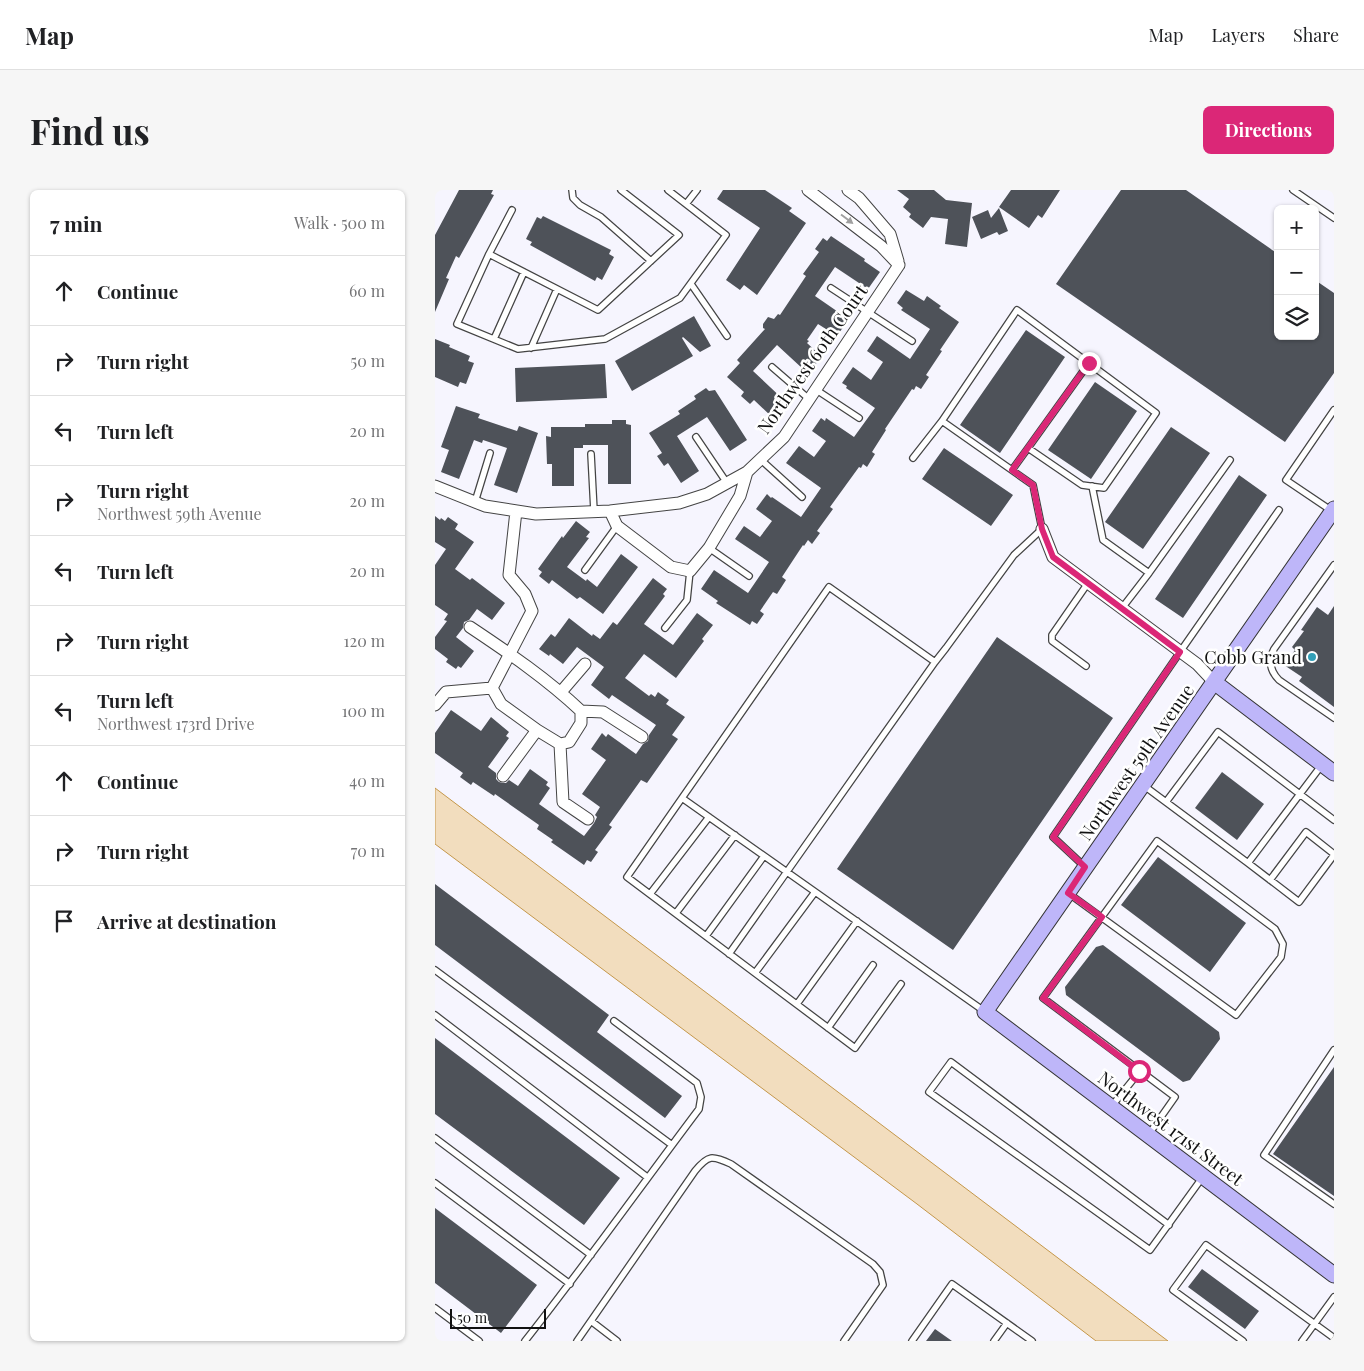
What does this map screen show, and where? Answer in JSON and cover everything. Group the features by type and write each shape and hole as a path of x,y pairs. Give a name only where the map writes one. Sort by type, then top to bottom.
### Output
{"street":[{"path":"808,190 881,246 899,266"},
{"path":"848,190 859,198 890,234 899,266"},
{"name":"Northwest 60th Court","path":"690,571 709,548 740,496 747,472 783,437 899,266"},
{"path":"435,486 485,506 536,514 610,511 679,503 707,494 747,472"},
{"name":"Northwest 59th Avenue","path":"985,1012 1333,510"},
{"path":"492,688 532,611 525,594 509,575 516,511"},
{"path":"610,511 617,526 671,567 690,571"},
{"path":"1042,529 1053,557 1197,664 1214,682 1328,769"},
{"path":"470,627 510,653 561,692 581,711 603,712 643,737"},
{"path":"561,692 585,664"},
{"path":"435,705 446,692 492,688"},
{"path":"492,688 501,704 560,744 569,742 581,723 581,711"},
{"path":"503,776 537,730"},
{"path":"560,744 563,802 588,819"},
{"name":"Northwest 171st Street","path":"985,1012 1334,1275"}],"lane":[{"path":"572,190 573,198 580,206 601,217 651,261"},
{"path":"489,254 598,310 679,235 621,190"},
{"path":"512,210 489,254 457,324 518,349 605,339 680,298 726,235 668,190"},
{"path":"686,204 697,190"},
{"path":"1293,190 1334,218"},
{"path":"493,339 524,272"},
{"path":"691,284 727,336"},
{"path":"831,288 912,341"},
{"path":"531,348 557,289"},
{"path":"913,458 942,421 1017,310 1156,413 1104,488 1082,485 1028,448"},
{"path":"1012,470 1089,363"},
{"path":"772,367 812,394 859,418"},
{"path":"1333,510 1286,480 1334,410"},
{"path":"729,954 935,662 1014,555 1042,529 1033,485 942,421"},
{"path":"696,437 727,483"},
{"path":"475,502 490,453"},
{"path":"591,454 594,511"},
{"path":"760,459 802,497"},
{"path":"1122,608 1230,460"},
{"path":"1092,486 1103,540 1149,573"},
{"path":"1085,867 1053,837 1279,510"},
{"path":"585,570 617,526"},
{"path":"709,548 749,576"},
{"path":"1334,565 1274,649 1270,662 1271,669 1279,680 1334,718"},
{"path":"665,628 687,600 690,571"},
{"path":"1087,666 1052,641 1052,634 1088,583"},
{"path":"901,984 855,1048 627,877 829,587 935,662"},
{"path":"1166,802 1218,732 1334,820"},
{"path":"1248,863 1300,794 1328,769"},
{"path":"1143,785 1299,902 1334,854 1306,832 1270,880"},
{"path":"682,798 985,1012"},
{"path":"650,894 709,817"},
{"path":"676,913 735,835"},
{"path":"1068,893 1102,917 1236,1015 1281,957 1283,944 1275,929 1157,841 1102,917 1043,998 1175,1097 1148,1135"},
{"path":"706,936 764,856"},
{"path":"755,973 815,892"},
{"path":"797,1004 857,921"},
{"path":"828,1028 873,965"},
{"path":"435,970 672,1145"},
{"path":"435,1015 647,1177"},
{"path":"525,1341 570,1284 647,1177 699,1109 701,1097 697,1083 614,1021"},
{"path":"1334,1050 1264,1155 1334,1204"},
{"path":"1169,1225 951,1062 929,1092 1150,1250 1169,1225 1203,1176"},
{"path":"1111,1107 1139,1071"},
{"path":"435,1138 591,1255"},
{"path":"577,1341 695,1171 703,1161 717,1157 731,1164 873,1264 880,1272 883,1285 844,1341"},
{"path":"435,1183 570,1284"},
{"path":"1243,1341 1173,1290 1206,1245 1334,1338"},
{"path":"912,1341 952,1284 1032,1341"},
{"path":"1302,1341 1334,1297"},
{"path":"435,1308 479,1341"},
{"path":"591,1321 617,1341"},
{"path":"994,1341 1007,1323"}],"shaded area":[{"path":"435,788 1168,1341 1096,1341 917,1204 435,844"}],"building":[{"path":"459,190 493,190 491,194 494,195 459,258 456,256 446,278 449,279 435,312 435,235"},
{"path":"723,190 765,190 792,208 789,211 806,223 757,295 744,285 740,290 726,280 760,228 717,199"},
{"path":"897,190 934,190 946,200 972,203 967,247 945,244 948,219 931,217 923,228 909,217 911,214 903,207 909,199"},
{"path":"1011,190 1060,190 1042,218 1038,215 1029,228 999,207"},
{"path":"1121,190 1186,190 1274,251 1274,340 1319,340 1319,283 1334,293 1334,373 1285,442 1056,284"},
{"path":"999,208 1008,231 999,235 997,232 981,239 972,217 988,210 991,218"},
{"path":"543,216 611,250 609,254 614,257 602,280 597,277 595,281 530,245 532,242 526,239 537,217 541,219"},
{"path":"831,236 865,259 864,261 880,272 868,289 835,267 815,296 848,320 837,336 818,324 807,340 809,341 807,343 822,357 811,369 807,365 803,369 777,345 753,371 786,402 772,417 754,400 750,404 741,396 744,392 727,377 740,363 737,360 765,329 763,324 768,317 774,319 778,314 780,315 806,276 803,274 819,252 815,249 823,238 827,241"},
{"path":"906,290 924,301 927,296 941,306 939,308 959,322 940,350 942,351 926,375 929,377 921,389 916,386 914,390 912,389 885,429 872,452 875,454 867,467 863,464 861,468 859,467 830,507 833,509 817,531 820,533 812,544 808,540 803,545 782,577 786,580 777,594 773,592 760,611 764,614 757,624 752,621 750,625 716,603 718,601 701,589 714,570 748,593 769,562 735,539 744,526 760,537 772,521 756,509 767,494 801,517 821,488 786,463 799,446 814,457 826,441 812,431 821,418 825,421 826,418 854,437 875,408 846,388 847,386 842,383 853,367 871,380 883,362 867,351 877,336 910,359 930,329 901,310 903,308 897,303"},
{"path":"694,316 711,346 700,352 683,337 693,356 632,391 615,361"},
{"path":"1026,330 1065,357 1000,453 960,425"},
{"path":"435,339 470,356 468,361 474,363 466,384 460,382 458,387 435,377"},
{"path":"605,364 607,398 516,402 515,368"},
{"path":"1095,382 1137,411 1091,479 1048,450"},
{"path":"706,388 709,391 715,390 747,440 730,451 707,417 677,436 699,471 681,483 668,463 664,466 657,456 662,453 649,433 680,414 678,411 696,399 694,396"},
{"path":"456,406 480,414 478,418 517,431 519,426 538,433 517,493 494,485 507,448 483,440 482,443 474,440 459,479 441,472 449,450 441,447"},
{"path":"612,420 626,420 626,424 631,425 631,484 608,484 608,445 583,445 583,448 574,448 574,486 552,486 552,464 547,464 546,436 551,437 551,427 585,427 585,424 612,424"},
{"path":"1171,427 1210,453 1143,549 1105,522"},
{"path":"944,448 1013,495 991,526 922,479"},
{"path":"1239,475 1267,495 1183,618 1155,599"},
{"path":"435,516 445,521 448,517 458,524 455,529 474,542 455,569 470,580 472,578 505,603 492,620 477,609 469,620 464,622 463,628 456,637 474,651 461,668 458,666 456,669 446,662 448,659 435,649 435,637 447,621 444,620 448,614 435,605 435,565 446,549 435,542"},
{"path":"576,521 590,532 586,537 589,538 567,567 597,587 621,554 638,567 603,614 580,597 577,599 552,580 549,584 539,576 542,572 538,569 562,536 563,538"},
{"path":"653,578 667,589 663,594 665,596 644,624 673,645 697,613 713,625 702,639 704,641 676,678 644,654 625,678 649,696 651,694 655,697 658,692 669,700 666,704 685,717 672,735 678,739 647,783 641,780 609,825 612,827 595,850 598,852 591,862 587,860 584,865 551,842 553,840 537,829 539,825 495,794 494,796 473,782 471,785 460,777 463,773 435,753 435,733 451,710 481,731 491,717 509,732 506,736 509,738 488,767 496,773 496,779 503,783 509,780 518,786 530,769 548,782 546,785 550,788 539,804 584,836 594,823 597,817 595,815 600,807 582,794 606,760 591,749 602,733 606,737 608,734 636,754 643,744 648,741 649,735 656,725 612,695 609,699 591,685 604,667 577,647 563,664 550,654 549,656 539,649 551,634 555,637 569,618 592,636 593,634 600,639 613,622 617,625"},
{"name":"Cobb Grand","path":"1334,606 1334,707 1299,681 1302,677 1284,665 1295,650 1292,647 1304,631 1301,630 1317,607 1328,615"},
{"path":"997,637 1113,718 953,950 837,869"},
{"path":"1222,772 1264,804 1237,840 1195,808"},
{"path":"1158,857 1246,923 1210,972 1121,905"},
{"path":"435,884 609,1015 597,1032 682,1096 665,1118 435,945"},
{"path":"1103,945 1219,1032 1220,1039 1190,1080 1183,1082 1066,995 1065,987 1096,947"},
{"path":"435,1038 620,1178 584,1225 435,1114"},
{"path":"1334,1067 1334,1196 1273,1154"},
{"path":"435,1208 537,1285 501,1333 435,1283"},
{"path":"1202,1269 1259,1311 1245,1329 1188,1287"},
{"path":"935,1329 952,1341 926,1341"}],"place":[{"name":"Cobb Grand","path":"1312,657"}],"route":[{"path":"1089,363 1012,470 1033,485 1042,529 1053,557 1180,652 1053,837 1085,867 1068,893 1102,917 1043,998 1139,1071"}]}
